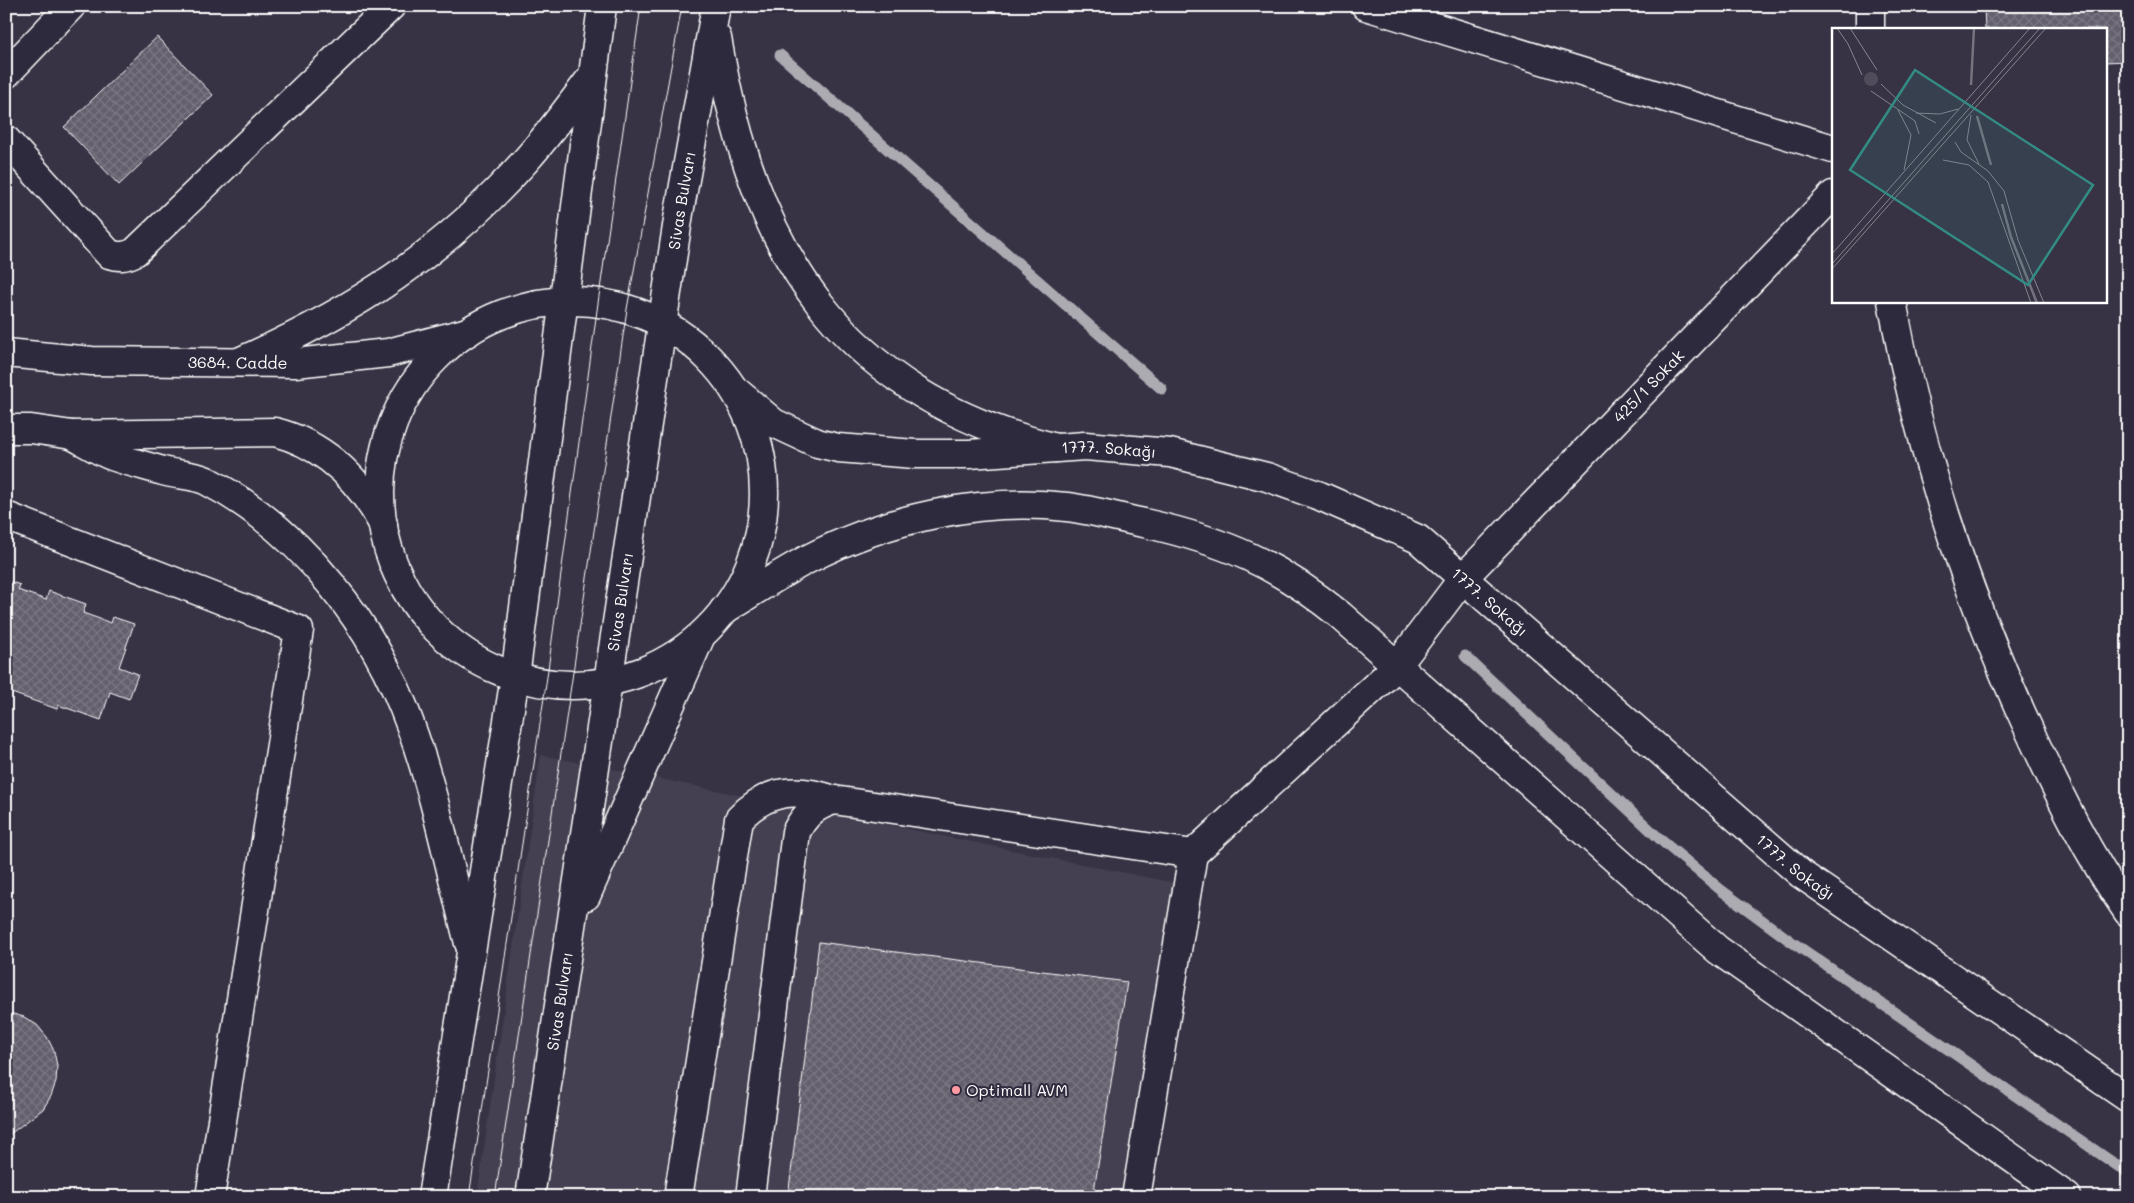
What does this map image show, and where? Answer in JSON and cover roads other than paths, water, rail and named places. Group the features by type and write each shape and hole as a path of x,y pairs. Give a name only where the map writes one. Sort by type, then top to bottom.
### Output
{"main road":[{"path":"6,74 71,6"},
{"path":"6,140 110,254 120,257 128,256 135,252 392,6"},
{"path":"432,1197 515,677 591,78 602,6"},
{"path":"1366,6 1832,149"},
{"path":"1870,6 1870,28"},
{"path":"715,12 724,78 738,136 753,182 787,256 824,310 849,338 877,363 906,385 941,407 1001,433 1056,448"},
{"name":"Sivas Bulvarı","path":"530,1197 679,212 715,12"},
{"path":"241,361 302,334 356,304 407,269 450,236 528,159 591,78"},
{"name":"425/1 Sokak","path":"1193,854 1396,667 1464,577 1832,196"},
{"path":"583,301 627,309 663,324 692,342 716,365 736,391 754,429 761,453 765,486 763,519 756,551 743,582 724,610 701,636 674,657 642,672 609,682 572,685 546,684 515,677 484,665 456,647 431,624 411,598 395,569 384,537 380,504 381,470 388,438 401,406 419,378 441,353 468,332 498,317 530,306 583,301"},
{"path":"1892,302 1915,411 1940,500 1968,586 2002,671 2061,800 2085,845 2128,912"},
{"name":"3684. Cadde","path":"6,353 102,361 294,363 348,359 388,353 468,332"},
{"name":"1777. Sokağı","path":"736,391 774,423 817,443 838,448 915,454 969,454 1085,446 1170,453 1267,477 1320,496 1418,539 1464,577 1801,874 2128,1098"},
{"path":"6,429 31,429 72,435 255,431 293,437 305,442 338,465 366,496 383,524"},
{"path":"72,435 111,455 166,472 205,480 264,518 294,543 327,579 365,632 382,662 411,726 471,952"},
{"path":"724,610 808,559 853,539 899,523 947,512 995,506 1067,507 1201,537 1233,548 1271,566 1307,588 1340,615 1396,667 1718,950 2068,1197"},
{"path":"6,516 299,630 210,1197"},
{"path":"571,929 701,636"},
{"path":"678,1197 739,819 761,800 775,795 804,792 834,800 1193,854 1136,1197"},
{"path":"750,1197 796,832 810,810 834,800"}],"waterway":[{"path":"780,55 1162,389"},
{"path":"1465,656 1662,841 1721,890 1789,940 2128,1173"}],"tram line":[{"path":"469,1197 546,684 641,6"},
{"path":"495,1197 627,309 682,6"}],"place":[{"name":"Optimall AVM","path":"956,1090"}]}
